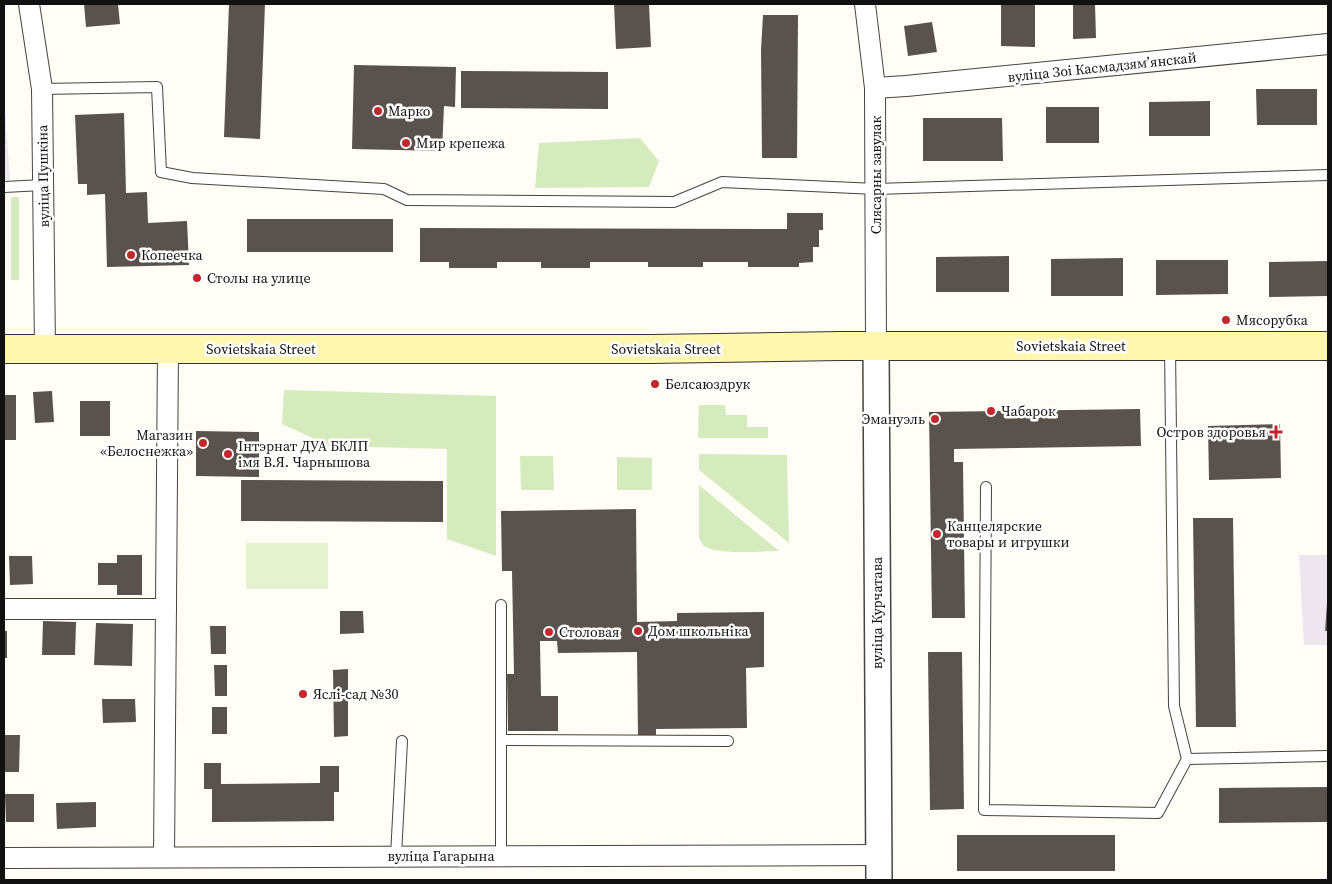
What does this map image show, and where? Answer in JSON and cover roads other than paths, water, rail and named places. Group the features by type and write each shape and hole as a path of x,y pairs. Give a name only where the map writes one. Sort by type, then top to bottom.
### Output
{"main road":[{"name":"Sovietskaia Street","path":"4,349 652,350 876,346 1328,346"}],"street":[{"name":"вуліца Пушкіна","path":"29,4 42,89 45,348"},
{"name":"Слясарны завулак","path":"865,4 875,88 876,346"},
{"name":"вуліца Зоі Касмадзямʼянскай","path":"875,88 1328,44"},
{"name":"вуліца Курчатава","path":"876,346 879,880"},
{"path":"164,857 168,348"},
{"path":"4,609 166,609"},
{"name":"вуліца Гагарына","path":"4,858 879,855"}],"lane":[{"path":"42,89 157,87 161,172 192,178 384,188 407,200 674,202 722,182 876,189 1328,175"},
{"path":"4,187 43,185"},
{"path":"986,487 984,810 1158,813 1186,759 1174,706 1170,346"},
{"path":"501,605 501,856"},
{"path":"501,740 728,741"},
{"path":"396,856 402,741"},
{"path":"1186,759 1328,756"}],"place":[{"name":"Марко","path":"378,111"},
{"name":"Мир крепежа","path":"406,143"},
{"name":"Копеечка","path":"131,255"},
{"name":"Столы на улице","path":"197,278"},
{"name":"Мясорубка","path":"1226,320"},
{"name":"Белсаюздрук","path":"655,384"},
{"name":"Чабарок","path":"991,411"},
{"name":"Эмануэль","path":"935,419"},
{"name":"Остров здоровья","path":"1276,432"},
{"name":"Магазин «Белоснежка»","path":"203,443"},
{"name":"Інтэрнат ДУА БКЛП імя В.Я. Чарнышова","path":"228,454"},
{"name":"Канцелярские товары и игрушки","path":"937,534"},
{"name":"Дом школьніка","path":"638,631"},
{"name":"Столовая","path":"549,632"},
{"name":"Яслі-сад №30","path":"303,694"}]}
